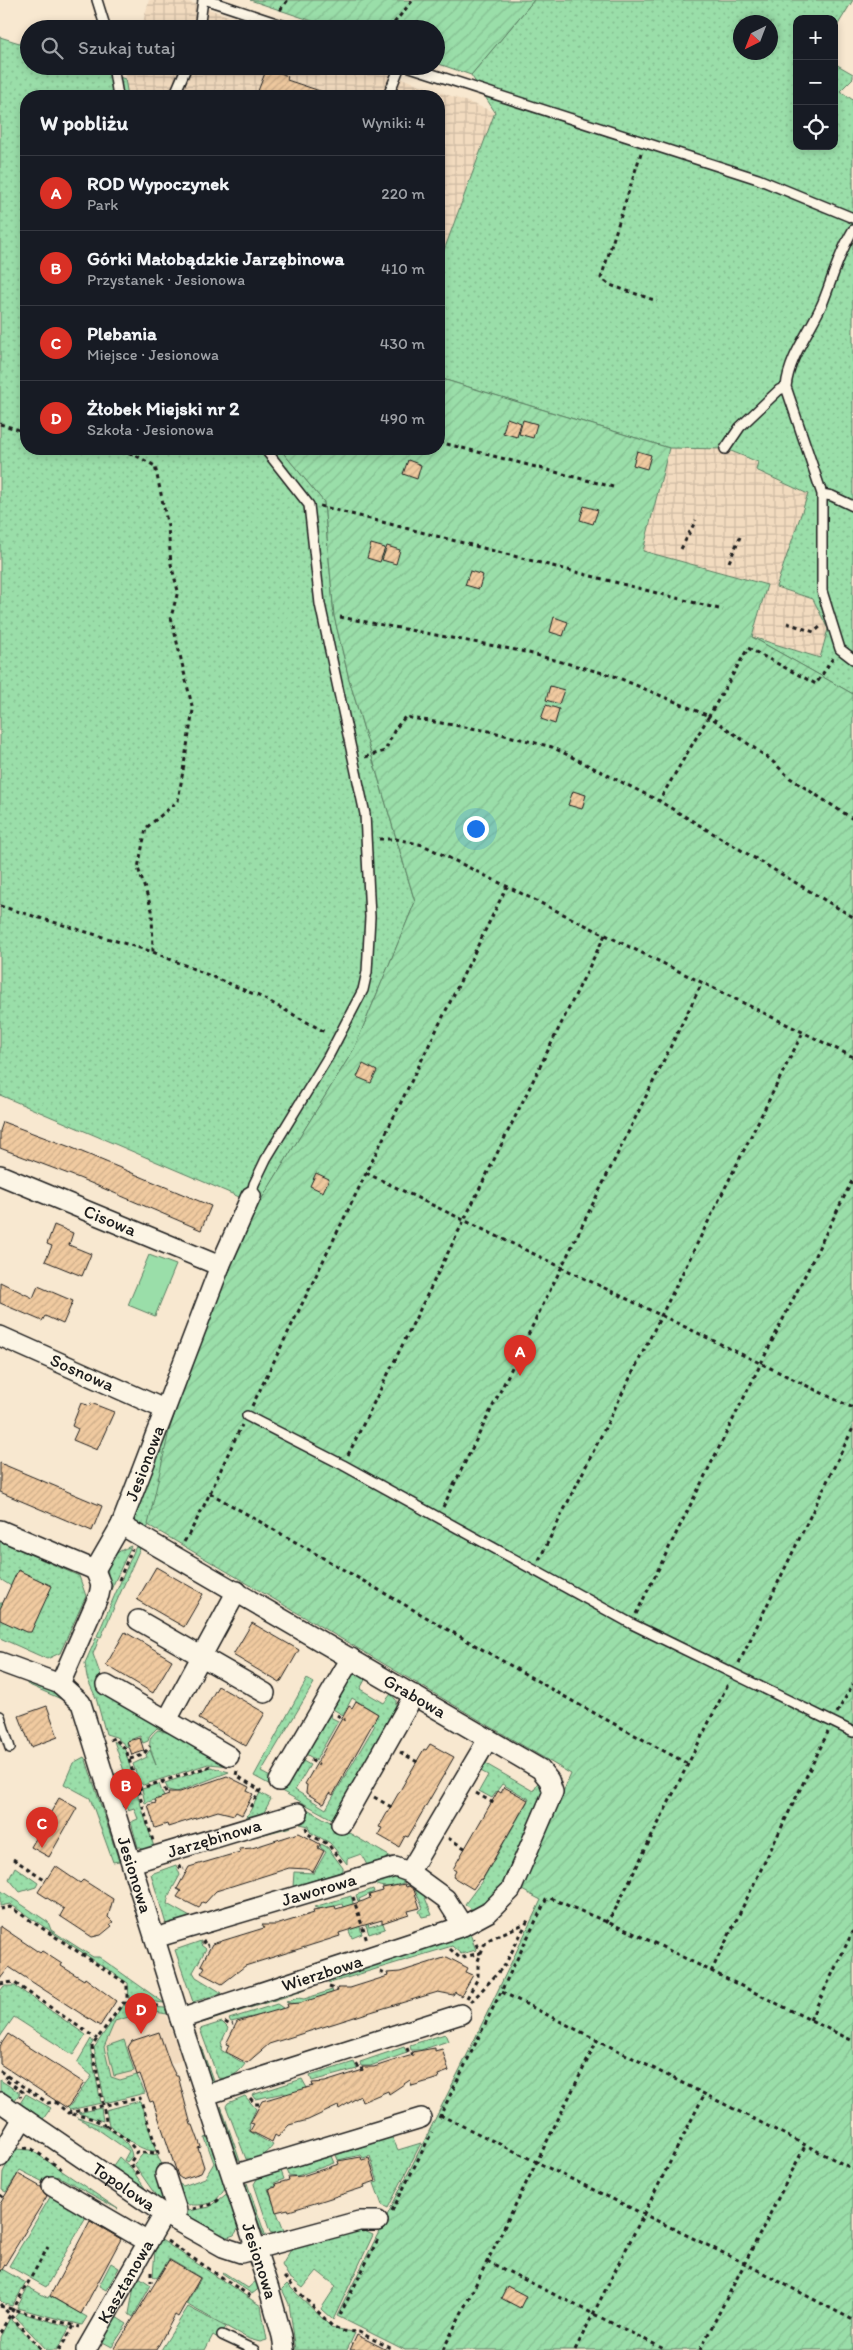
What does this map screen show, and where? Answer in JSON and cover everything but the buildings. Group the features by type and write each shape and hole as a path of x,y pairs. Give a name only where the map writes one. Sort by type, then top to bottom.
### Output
{"street":[{"name":"Cisowa","path":"0,1175 220,1266"},
{"name":"Jesionowa","path":"95,1570 121,1525 220,1266 251,1196"},
{"name":"Sosnowa","path":"0,1336 164,1409"},
{"name":"Grabowa","path":"121,1525 176,1555 540,1769 550,1780 553,1792 512,1890 489,1912 463,1926"},
{"path":"0,1530 95,1570 101,1585 99,1595 60,1684 0,1662"},
{"path":"167,1720 237,1591"},
{"path":"138,1620 265,1694"},
{"path":"279,1781 351,1658"},
{"name":"Jesionowa","path":"60,1684 81,1703 180,2019 233,2175 276,2314 284,2350"},
{"path":"106,1685 167,1720 226,1764"},
{"path":"341,1824 414,1695"},
{"path":"413,1866 488,1739"},
{"name":"Jarzębinowa","path":"132,1863 297,1820"},
{"name":"Jaworowa","path":"156,1938 352,1887 395,1867 409,1872 446,1899 463,1926"},
{"name":"Wierzbowa","path":"180,2019 375,1963 463,1926"},
{"path":"206,2095 464,2008"},
{"name":"Topolowa","path":"0,2102 222,2248 242,2253 359,2221 382,2225"},
{"path":"0,2156 5,2136 23,2118"},
{"path":"233,2175 421,2118"},
{"path":"165,2174 171,2215"},
{"path":"52,2186 154,2239"},
{"name":"Kasztanowa","path":"86,2350 154,2239 171,2215"}],"lane":[{"path":"97,0 103,20"},
{"path":"200,20 203,0"},
{"path":"207,0 267,20"},
{"path":"114,75 117,90"},
{"path":"177,90 183,75"},
{"path":"390,90 396,75"},
{"path":"435,75 758,179 853,218"},
{"path":"853,230 841,250 823,301 795,356 787,376 786,387 822,494 822,591 840,649 853,659"},
{"path":"726,449 740,427 779,390 786,387"},
{"path":"251,1196 254,1184 266,1159 300,1107 363,990 367,972 370,917 366,814 320,604 309,506 271,455"},
{"path":"822,494 832,496 853,506"},
{"path":"247,1416 438,1516 632,1624 853,1732"},
{"path":"0,1716 10,1748"},
{"path":"222,2335 254,2350"}],"path":[{"path":"280,10 288,0"},
{"path":"396,20 413,0"},
{"path":"644,143 602,278 610,285 656,301"},
{"path":"0,424 20,430"},
{"path":"445,444 613,487"},
{"path":"135,455 155,466 168,527 171,564 178,591 171,617 192,710 178,801 146,828 138,868 152,910 153,952"},
{"path":"309,506 325,506 723,610"},
{"path":"681,550 696,520"},
{"path":"729,562 740,537"},
{"path":"340,617 520,651 614,676 709,716 771,760 790,778 853,819"},
{"path":"786,623 814,632 825,624"},
{"path":"658,801 748,648 816,684 840,649"},
{"path":"354,759 384,752 395,729 405,717 489,731 552,747 658,801 853,917"},
{"path":"368,839 396,839 423,844 853,1057"},
{"path":"176,1555 201,1515 247,1416 507,886"},
{"path":"0,906 153,952 261,997 337,1038"},
{"path":"343,1465 604,935"},
{"path":"438,1516 702,983"},
{"path":"534,1570 803,1032"},
{"path":"366,1173 562,1269 662,1314 853,1408"},
{"path":"632,1624 853,1178"},
{"path":"210,1493 574,1702 688,1764"},
{"path":"711,1972 833,1721 853,1684"},
{"path":"130,1759 143,1755 150,1746"},
{"path":"138,1789 210,1766 226,1764 237,1772 236,1775 260,1790 246,1813"},
{"path":"122,1784 136,1780"},
{"path":"162,1781 168,1794"},
{"path":"297,1820 307,1827 308,1834"},
{"path":"434,1830 468,1850"},
{"path":"302,1832 328,1844 346,1866 375,1963 388,1975"},
{"path":"13,1859 46,1880"},
{"path":"178,1863 186,1860"},
{"path":"340,2315 382,2225 440,2115 546,1900 550,1898 640,1936 853,2041"},
{"path":"0,1909 10,1906 127,1984 127,2003"},
{"path":"464,2008 485,1989 505,1965 529,1918"},
{"path":"464,2008 478,1978 478,1961 484,1945 490,1939 526,1923"},
{"path":"810,2020 853,1931"},
{"path":"451,1956 456,1955"},
{"path":"0,1984 13,1982 97,2039"},
{"path":"502,1992 853,2169"},
{"path":"107,2126 92,2046 123,2003 166,2006"},
{"path":"443,2350 598,2039"},
{"path":"0,2071 6,2078 48,2103 55,2102 68,2113 94,2119 107,2126 128,2140 137,2152"},
{"path":"575,2350 646,2214 705,2093"},
{"path":"68,2113 140,2098 158,2153 137,2152"},
{"path":"440,2115 646,2214 853,2320"},
{"path":"700,2350 806,2144"},
{"path":"130,2163 137,2152"},
{"path":"171,2215 213,2204 226,2192 233,2175"},
{"path":"154,2239 255,2299"},
{"path":"0,2333 48,2247"},
{"path":"488,2262 666,2350"},
{"path":"1,2306 84,2328"},
{"path":"1,2306 42,2350"},
{"path":"59,2350 74,2326"},
{"path":"332,2326 343,2331 359,2332 394,2350"}],"shaded area":[{"path":"149,0 184,0 239,20 143,20"},
{"path":"126,75 393,75 434,90 127,90"},
{"path":"445,94 495,112 445,248"},
{"path":"669,448 725,449 758,462 756,470 809,494 776,587 813,599 828,629 819,658 752,637 766,585 642,551"},
{"path":"149,2011 165,2014 183,2060 120,2080 111,2077 104,2047 115,2021"}],"green space":[{"path":"250,0 534,0 471,75 445,66 445,20 309,20"},
{"path":"534,0 853,0 838,24 838,15 793,15 793,150 838,150 838,65 853,74 853,78 840,91 853,100 853,694 752,637 820,658 828,629 813,599 776,587 808,494 756,470 758,462 726,449 669,448 445,380 445,248 495,112 471,75"},
{"path":"0,37 20,43 20,75 114,75 125,79 127,90 20,90 20,455 285,455 324,502 334,616 349,679 415,902 354,1049 258,1205 0,1095"},
{"path":"445,380 669,448 643,551 767,585 752,637 853,694 853,2350 405,2350 337,2316 469,2051 541,1900 520,1889 571,1774 148,1525 169,1431 205,1322 258,1205 354,1049 415,902 349,679 334,616 324,502 285,455 445,455"},
{"path":"149,1255 176,1265 155,1316 128,1305"},
{"path":"206,1324 146,1530 137,1525 133,1515"},
{"path":"0,1541 79,1576 86,1596 60,1653 47,1659 0,1638 0,1603 3,1603 11,1586 0,1579"},
{"path":"137,1544 141,1546 101,1637 97,1636"},
{"path":"131,1546 109,1594 108,1565 110,1560 114,1555"},
{"path":"96,1638 99,1639 93,1654 107,1694 232,1766 208,1764 143,1785 139,1782 133,1764 147,1757 146,1755 150,1750 156,1765 150,1746 151,1738 158,1730 169,1733 157,1728 150,1735 148,1741 143,1743 140,1736 127,1741 128,1748 116,1737 106,1734 96,1698 87,1678 85,1663"},
{"path":"355,1674 366,1678 360,1689 384,1703 391,1694 396,1700 396,1708 334,1820 254,1776 307,1679 314,1683 261,1772 285,1785 302,1756 305,1758 303,1761 310,1765 295,1790 326,1809 375,1725 373,1723 378,1714 352,1698 343,1715 331,1708 349,1676"},
{"path":"28,1680 52,1690 61,1699 27,1684"},
{"path":"328,1711 331,1713 330,1717 338,1721 316,1760 304,1753"},
{"path":"114,1741 125,1750 133,1777 115,1782 112,1775 124,1771"},
{"path":"489,1753 491,1754 486,1764 533,1791 540,1779 545,1786 541,1801 499,1894 477,1913 465,1904 482,1881 529,1799 502,1784 492,1798 479,1791 488,1775 477,1769"},
{"path":"84,1757 119,1861 113,1862 90,1798 64,1784 73,1763"},
{"path":"211,1767 229,1772 177,1792 168,1790 165,1783"},
{"path":"134,1783 154,1847 143,1850 138,1847 131,1822 138,1819 134,1808 128,1810 121,1786"},
{"path":"159,1784 164,1797 145,1803 142,1789"},
{"path":"260,1793 271,1799 262,1816 245,1820"},
{"path":"302,1806 391,1857 367,1865 361,1854 347,1859 347,1864 330,1843 310,1832 309,1826 300,1824 306,1821"},
{"path":"288,1826 291,1827 224,1845"},
{"path":"321,1844 327,1847 343,1868 343,1871 293,1887 294,1872 314,1873 326,1852 320,1847"},
{"path":"176,1865 180,1875 169,1895 167,1904 192,1918 166,1924 151,1874"},
{"path":"15,1867 38,1883 36,1887 20,1892 9,1879"},
{"path":"402,1874 421,1888 432,1915 422,1917 419,1911 423,1908 412,1883 407,1885 406,1882 385,1887 373,1883"},
{"path":"373,1889 374,1892 359,1899 369,1927 383,1923 385,1929 369,1934 356,1895"},
{"path":"0,1890 48,1922 51,1930 93,1957 99,1957 164,2003 129,1999 128,1983 10,1904 0,1906"},
{"path":"351,1896 362,1934 352,1938 349,1931 351,1928 342,1904 322,1910 314,1907"},
{"path":"469,1931 476,1950 461,1954 452,1946 330,1983 326,1981 316,1984 315,1982"},
{"path":"201,1941 201,1945 206,1949 193,1972 196,1977 222,1993 193,2002 175,1950"},
{"path":"310,1983 311,1986 297,1993 199,2024 197,2018"},
{"path":"4,1986 15,1986 86,2035 73,2055 14,2017 0,2037 0,1991"},
{"path":"332,1990 333,1993 311,2001 310,1999 297,2005 286,2002 298,1998 304,1999"},
{"path":"277,2004 283,2008 262,2017 261,2015 231,2022 229,2019"},
{"path":"123,2005 165,2008 167,2014 149,2011 115,2021 104,2047 111,2077 120,2080 137,2075 145,2093 105,2103 94,2048"},
{"path":"222,2022 228,2028 221,2043 221,2050 245,2064 233,2075 226,2078 218,2078 200,2029"},
{"path":"445,2034 448,2041 421,2050 411,2050 410,2045"},
{"path":"91,2039 93,2042 90,2047 101,2103 70,2110 64,2104 69,2107 92,2076 77,2063"},
{"path":"124,2040 134,2071 114,2076 107,2046"},
{"path":"199,2041 214,2083 210,2081 197,2042"},
{"path":"404,2047 407,2053 370,2066 361,2066 360,2062"},
{"path":"354,2062 357,2069 312,2081 310,2076"},
{"path":"302,2079 307,2088 287,2095 284,2093 255,2099 252,2095"},
{"path":"0,2080 20,2093 14,2101 0,2092"},
{"path":"26,2094 51,2108 43,2119 19,2105"},
{"path":"245,2096 256,2109 249,2124 249,2131 273,2145 268,2152 254,2159 246,2159 226,2106 228,2103"},
{"path":"140,2101 156,2151 143,2148 131,2142 109,2125 106,2110"},
{"path":"221,2106 240,2161 237,2159"},
{"path":"101,2108 103,2121 78,2113"},
{"path":"77,2118 110,2130 125,2142 130,2148 132,2156 127,2162 124,2160 129,2151 93,2126"},
{"path":"208,2137 226,2187 216,2200 208,2204 180,2204 173,2181 183,2186 205,2178 214,2163 205,2138"},
{"path":"392,2137 398,2150 421,2143 388,2208 382,2205 374,2183 378,2182 370,2156 363,2158 361,2155 338,2160 336,2155"},
{"path":"15,2149 31,2150 118,2209 58,2176 51,2186 20,2170 6,2192 2,2190 3,2172"},
{"path":"143,2154 157,2154 162,2165 166,2204 159,2200 134,2164"},
{"path":"331,2156 334,2163 297,2176 288,2175 286,2170"},
{"path":"119,2157 130,2167 147,2191 112,2167"},
{"path":"281,2171 284,2179 274,2183 275,2186 268,2189 284,2231 274,2234 270,2232 254,2184 257,2179"},
{"path":"247,2183 266,2237 263,2234 246,2188"},
{"path":"229,2192 239,2228 234,2235 225,2238 186,2217 183,2212 210,2207"},
{"path":"52,2194 87,2215 46,2287 9,2266"},
{"path":"358,2228 373,2235 333,2320 321,2309 336,2286 317,2271 303,2288 289,2277 282,2265 292,2248"},
{"path":"160,2239 261,2306 267,2340 260,2342 249,2339 186,2304 201,2278 169,2259 157,2278 153,2276 155,2250"},
{"path":"111,2263 119,2268 106,2290 99,2286"},
{"path":"0,2268 26,2283 12,2306 4,2304 0,2300"},
{"path":"223,2272 248,2288 257,2280 261,2287 252,2294"},
{"path":"139,2277 151,2285 133,2317 129,2314 134,2286"},
{"path":"287,2284 331,2327 355,2333 347,2350 296,2350 289,2304 282,2289"},
{"path":"28,2287 87,2317 82,2325 17,2308"},
{"path":"188,2307 226,2327 218,2338 213,2335 205,2350 161,2350"},
{"path":"18,2312 70,2327 57,2350 47,2350 15,2316"},
{"path":"116,2317 127,2324 112,2347 101,2341"},
{"path":"10,2318 41,2350 0,2350 0,2337"}],"place":[{"name":"ROD Wypoczynek","path":"520,1376"},
{"name":"Górki Małobądzkie Jarzębinowa","path":"126,1810"},
{"name":"Plebania","path":"42,1848"},
{"name":"Żłobek Miejski nr 2","path":"141,2034"}]}
